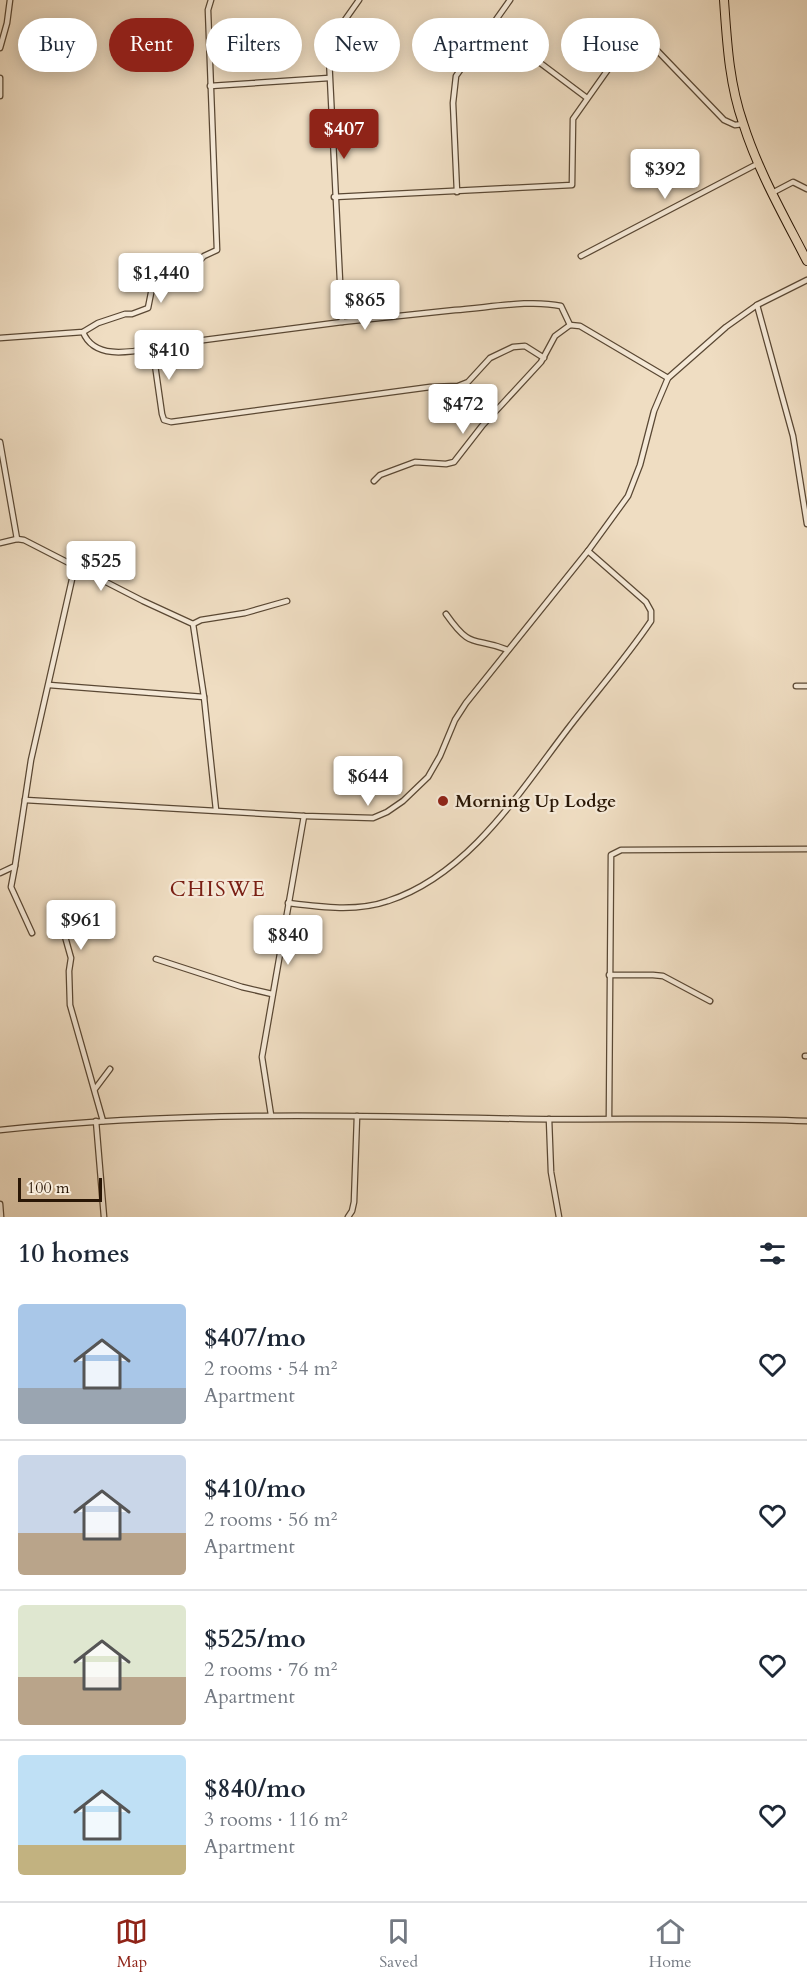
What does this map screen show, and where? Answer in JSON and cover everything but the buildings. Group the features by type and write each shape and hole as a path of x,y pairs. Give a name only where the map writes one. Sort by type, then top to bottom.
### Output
{"highway":[{"path":"724,0 729,64 743,124 772,193 804,249 807,261"}],"street":[{"path":"0,48 10,0"},
{"path":"0,338 83,332 98,323 148,308 155,284 182,280 204,256 217,250 208,10 211,0"},
{"path":"342,322 334,197 329,58 332,43 340,26 359,0"},
{"path":"497,18 510,0"},
{"path":"334,197 572,185 572,123 586,98 632,36 637,34 648,41 724,120 735,125 743,124"},
{"path":"549,70 586,98"},
{"path":"457,192 453,104 456,76 459,72"},
{"path":"0,78 0,96"},
{"path":"210,86 329,78"},
{"path":"581,256 759,163"},
{"path":"772,193 793,182 807,189"},
{"path":"25,801 304,816 373,818 387,812 403,801 428,777 440,756 455,720 588,551 622,504 640,465 654,411 668,378 718,333 757,305 807,280"},
{"path":"83,332 96,348 109,352 134,351 342,322 508,304 561,306 566,312 570,325"},
{"path":"757,305 793,436 807,524"},
{"path":"374,481 380,475 415,462 446,464 454,462 482,426 544,358 555,336 570,325 580,327 668,378"},
{"path":"154,348 162,414 164,420 171,422 430,387 458,386 468,382 490,358 513,347 525,346 544,358"},
{"path":"0,442 17,539"},
{"path":"0,543 17,539 34,544 193,624"},
{"path":"288,903 335,907 388,901 412,891 444,872 480,839 651,621 651,611 646,602 588,551"},
{"path":"32,933 11,887 31,760 75,566"},
{"path":"193,624 201,620 245,613 287,601"},
{"path":"446,614 462,635 469,640 508,650"},
{"path":"193,624 204,697 216,810"},
{"path":"49,686 204,697"},
{"path":"796,686 807,686"},
{"path":"271,1115 262,1057 304,816"},
{"path":"609,1118 609,859 621,850 807,849"},
{"path":"0,873 15,866"},
{"path":"64,933 71,958 70,1005 103,1121"},
{"path":"156,959 249,989 272,994"},
{"path":"609,975 663,976 710,1001"},
{"path":"95,1089 110,1069"},
{"path":"0,1130 181,1116 807,1121"},
{"path":"348,1217 354,1202 357,1116"},
{"path":"549,1119 551,1172 559,1217"},
{"path":"96,1121 104,1217"},
{"path":"0,1204 1,1217"}],"place":[{"name":"Morning Up Lodge","path":"443,801"}],"district":[{"name":"CHISWE","path":"218,889"}]}
